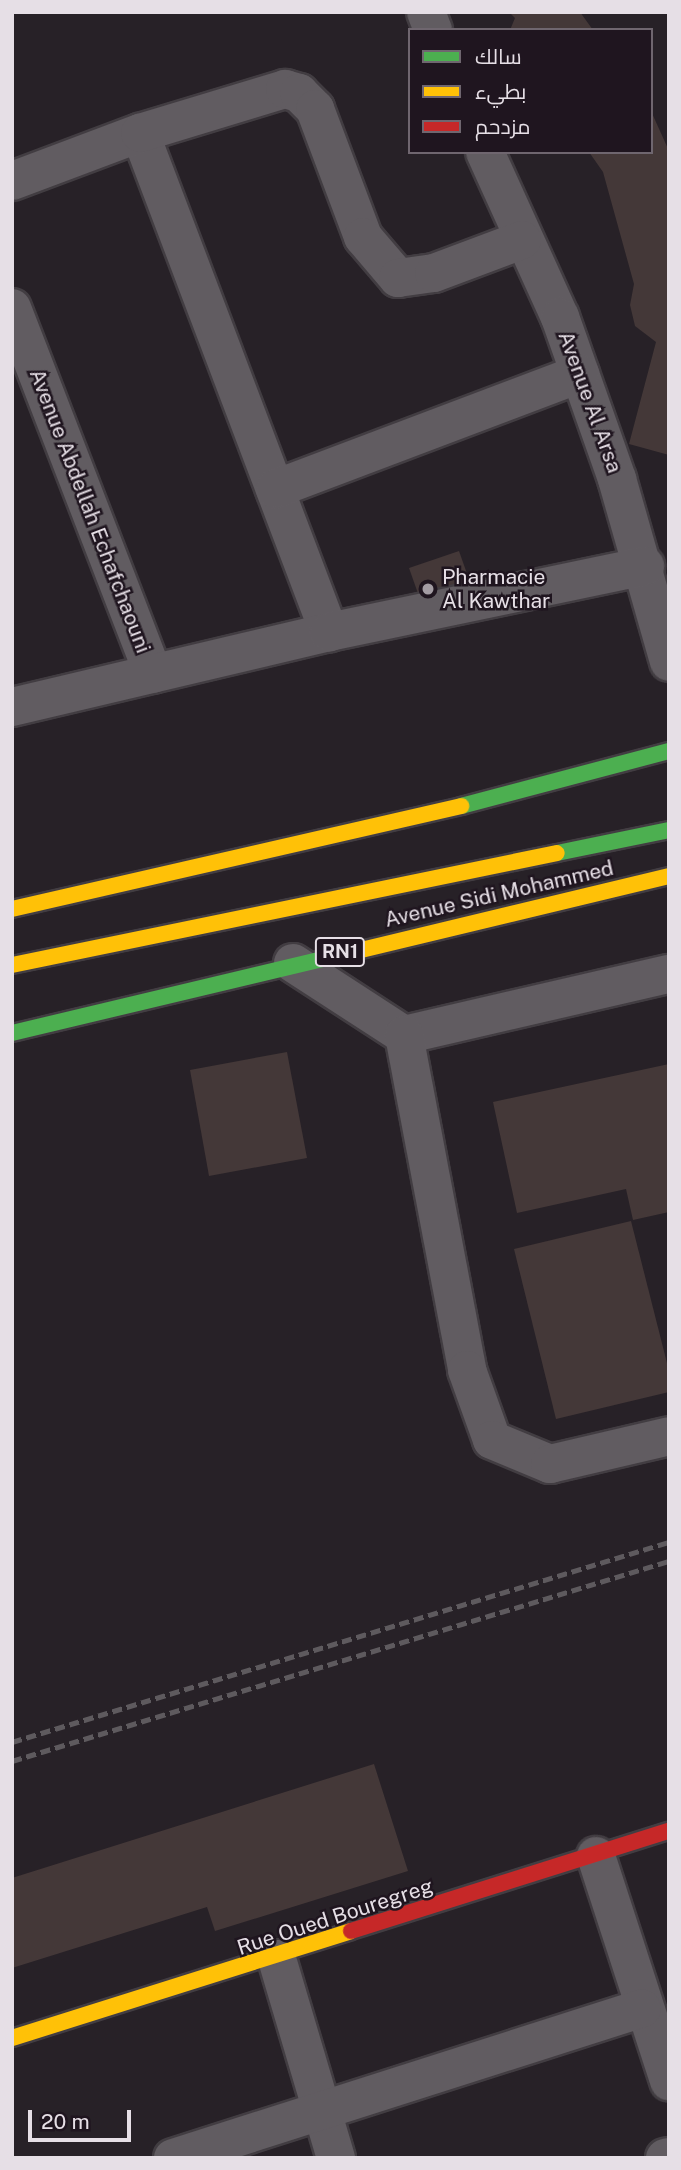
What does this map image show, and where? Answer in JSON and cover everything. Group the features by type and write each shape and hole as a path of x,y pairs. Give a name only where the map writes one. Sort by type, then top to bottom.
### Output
{"street":[{"path":"12,181 140,133 258,94 285,89 299,93 315,110 363,237 398,278 434,273 522,240"},
{"path":"140,133 329,632"},
{"name":"Avenue Al Arsa","path":"486,154 580,374 645,566 669,662"},
{"name":"Avenue Abdellah Echafchaouni","path":"12,308 20,352 153,674"},
{"path":"275,489 580,374"},
{"path":"12,707 329,632 645,566"},
{"path":"12,909 546,787 669,751"},
{"name":"Avenue Sidi Mohammed","path":"12,965 669,830"},
{"name":"Avenue Sidi Mohammed","path":"12,1032 293,962 669,876"},
{"path":"293,962 404,1035 467,1370 492,1440 550,1464 669,1436"},
{"path":"404,1035 669,974"},
{"name":"Rue Oued Bouregreg","path":"12,2038 277,1959 669,1831"},
{"path":"596,1856 642,2008 669,2081"},
{"path":"277,1959 336,2158"},
{"path":"173,2158 323,2113 642,2008"}],"building":[{"path":"509,12 580,12 592,28 511,28 515,18"},
{"path":"653,115 669,151 669,455 629,444 656,342 635,326 630,305 634,284 603,172 590,154 653,154"},
{"path":"459,551 471,585 421,602 409,568"},
{"path":"287,1052 307,1158 209,1176 190,1070"},
{"path":"669,1064 669,1212 633,1220 626,1189 517,1213 493,1102"},
{"path":"631,1221 669,1371 669,1392 556,1419 514,1249"},
{"path":"374,1764 408,1871 215,1931 207,1907 12,1968 12,1878"}],"railway":[{"path":"12,1742 669,1542"},
{"path":"12,1761 669,1561"}],"traffic: fast":[{"path":"461,806 669,751"},
{"path":"557,853 669,830"},
{"path":"12,1033 357,951"}],"traffic: slow":[{"path":"12,909 461,806"},
{"path":"12,965 557,853"},
{"path":"357,951 669,876"},
{"path":"12,2038 351,1931"}],"traffic: jam":[{"path":"351,1931 669,1831"}],"place":[{"name":"Pharmacie Al Kawthar","path":"428,589"}]}
